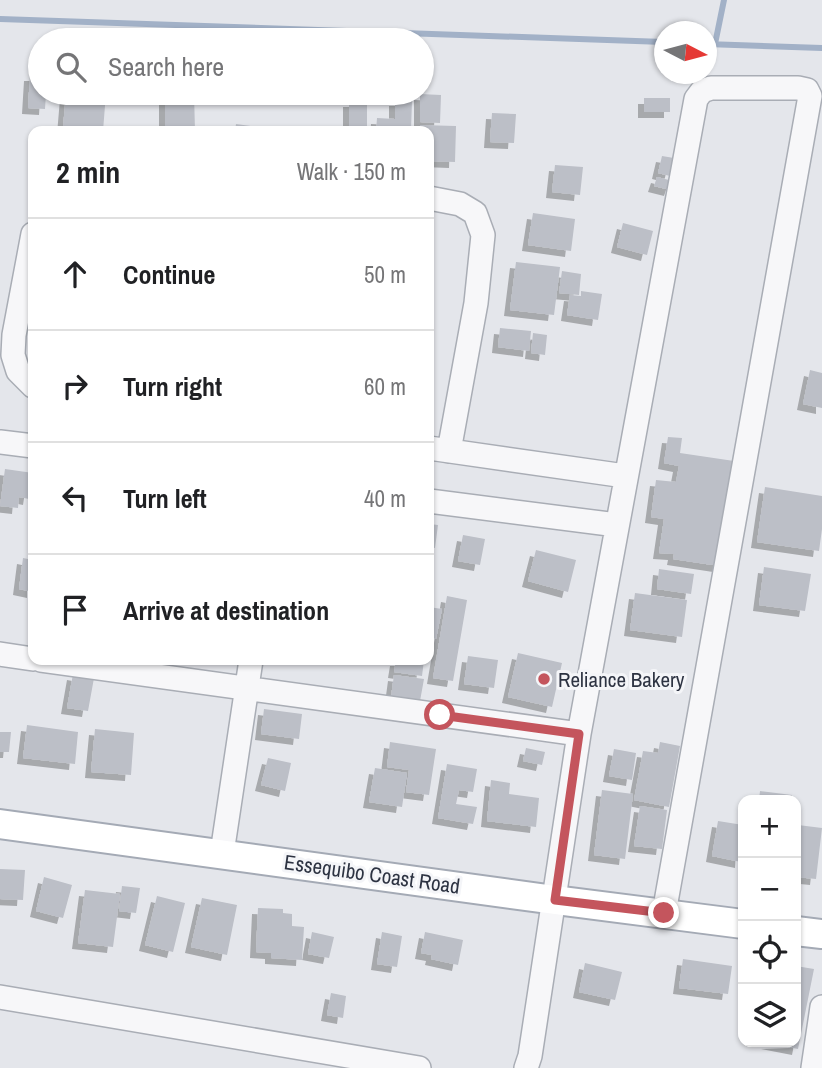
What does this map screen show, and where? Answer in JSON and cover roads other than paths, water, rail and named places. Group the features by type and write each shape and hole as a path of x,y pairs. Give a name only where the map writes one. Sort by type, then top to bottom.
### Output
{"main road":[{"name":"Essequibo Coast Road","path":"0,824 738,923"},
{"path":"801,932 822,934"}],"street":[{"path":"526,1068 555,900 579,734 696,99 702,91 711,88 807,90 810,96 664,913"},
{"path":"434,199 460,204 475,213 483,235 476,303 439,450 625,477"},
{"path":"17,379 13,355 14,335 28,261"},
{"path":"0,442 28,445"},
{"path":"434,502 617,525"},
{"path":"0,654 28,658"},
{"path":"78,665 579,734"},
{"path":"222,853 250,665"},
{"path":"0,997 419,1068"},
{"path":"813,1068 822,1007"}],"waterway":[{"path":"717,34 724,0"},
{"path":"0,19 260,28"},
{"path":"434,34 654,42"},
{"path":"717,44 822,48"}],"place":[{"name":"Reliance Bakery","path":"544,679"}]}
